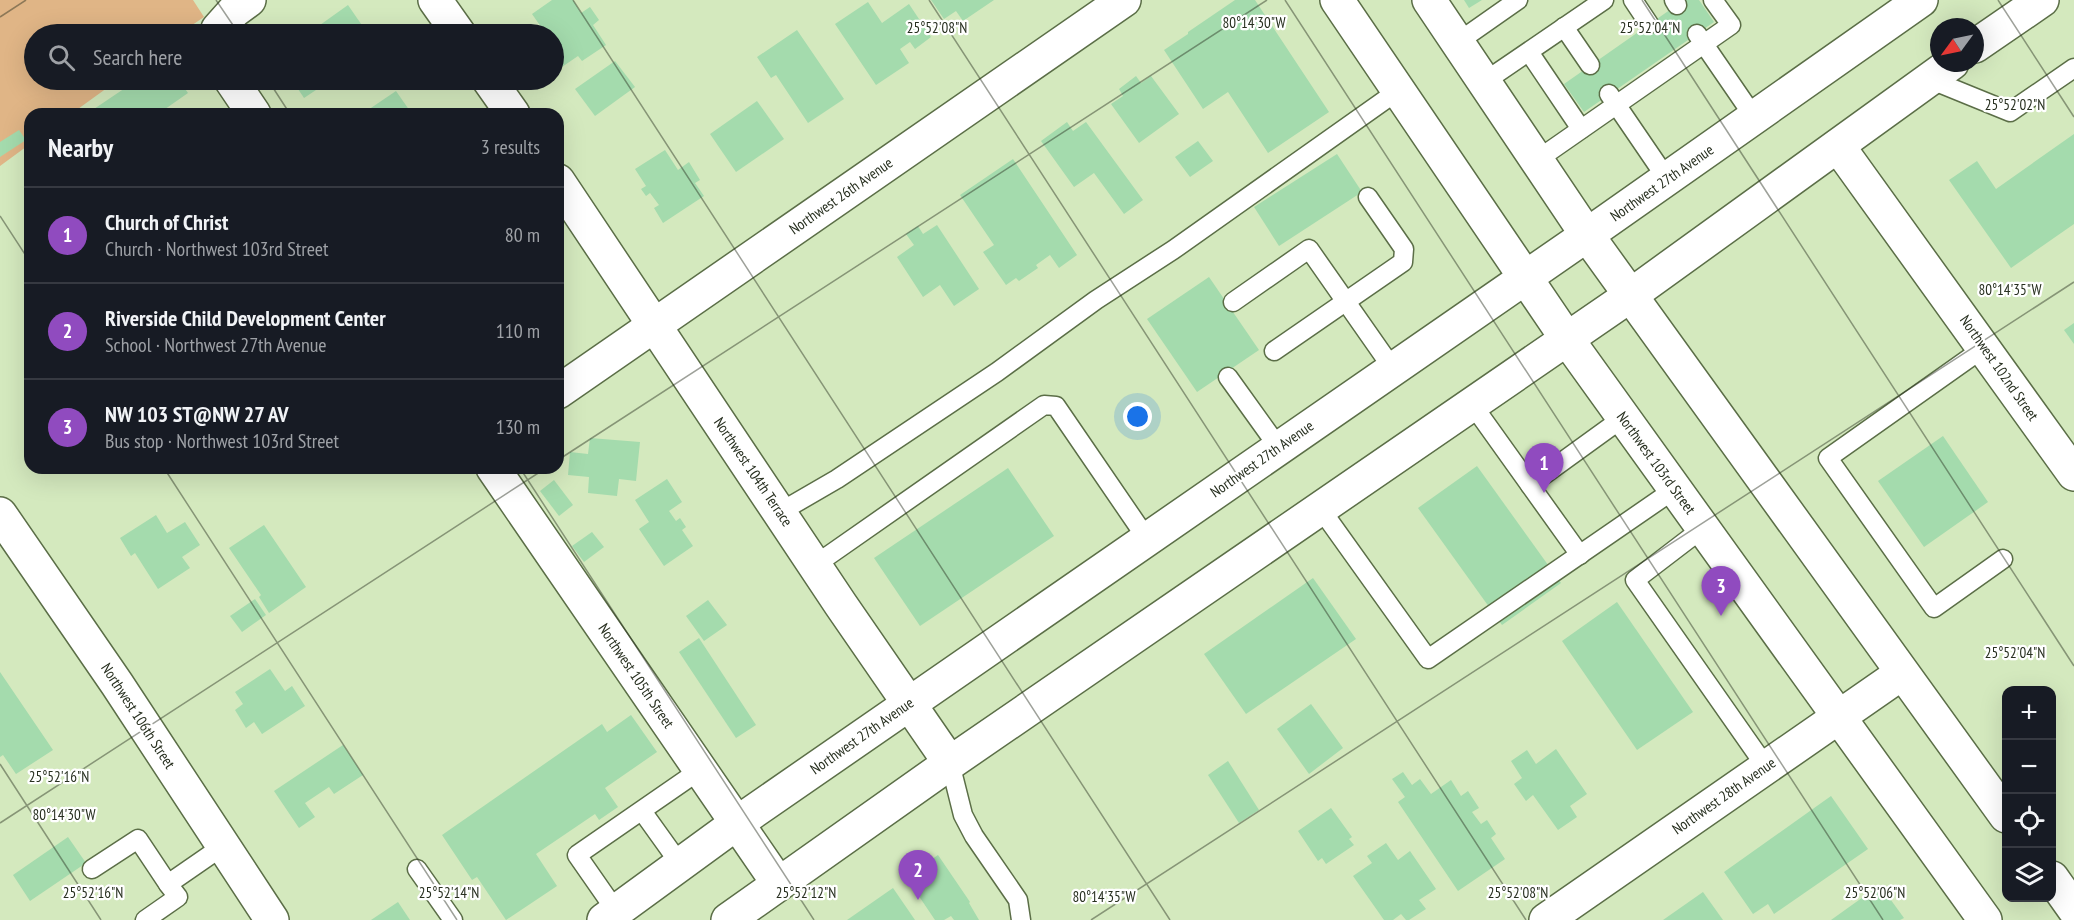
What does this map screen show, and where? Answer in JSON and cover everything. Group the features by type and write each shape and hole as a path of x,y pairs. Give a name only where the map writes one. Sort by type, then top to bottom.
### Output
{"main road":[{"path":"225,24 234,11 249,0"},
{"path":"435,0 452,24"},
{"name":"Northwest 26th Avenue","path":"564,388 1124,0"},
{"name":"Northwest 103rd Street","path":"1337,0 1567,339 1984,920"},
{"path":"1429,0 1587,235 2002,809"},
{"name":"Northwest 27th Avenue","path":"610,916 737,824 1587,235 1921,0"},
{"path":"1984,40 2042,0"},
{"path":"728,920 950,763 1631,295 1939,72"},
{"path":"496,90 509,108"},
{"name":"Northwest 102nd Street","path":"1838,146 2074,474"},
{"name":"Northwest 104th Terrace","path":"564,190 950,763"},
{"name":"Northwest 105th Street","path":"498,474 778,883"},
{"name":"Northwest 106th Street","path":"0,514 117,684 272,920"},
{"name":"Northwest 28th Avenue","path":"1546,920 1902,673"},
{"path":"2056,884 2074,909"}],"lane":[{"path":"1458,42 1518,0"},
{"path":"1484,82 1604,0"},
{"path":"1633,0 1649,24"},
{"path":"1537,160 1581,129 1613,100 1700,39 1731,25 1713,0"},
{"path":"1564,27 1590,65"},
{"path":"1700,39 1754,117"},
{"path":"1529,52 1581,129"},
{"path":"1942,72 2010,112 2074,68"},
{"path":"780,512 837,479 997,372 1096,300 1173,250 1399,90"},
{"path":"1613,100 1667,179"},
{"path":"1274,351 1403,262 1404,249 1368,197"},
{"path":"1233,302 1309,249 1393,369"},
{"path":"1984,348 1828,458 1934,608 2003,559"},
{"path":"1228,377 1279,448"},
{"path":"1472,404 1580,555"},
{"path":"815,565 1044,405 1056,406 1147,538"},
{"path":"1530,484 1624,417"},
{"path":"1320,508 1428,659 1675,489"},
{"path":"1703,528 1635,580 1766,767"},
{"path":"950,763 963,814 974,836 1018,900 1021,920"},
{"path":"610,916 577,855 700,770"},
{"path":"642,811 680,864"},
{"path":"92,869 138,839 178,897 157,917"},
{"path":"168,884 223,846"},
{"path":"417,868 453,920"}],"shaded area":[{"path":"0,0 193,0 204,17 194,24 24,24 24,90 104,90 79,108 24,108 24,148 0,166"}],"building":[{"path":"552,0 573,0 581,13 590,7 599,20 593,25 606,45 582,61 578,56 564,66 564,24 539,24 532,14"},
{"path":"931,0 994,0 963,21 956,11 944,19"},
{"path":"1235,0 1255,0 1329,112 1268,153 1228,92 1203,109 1164,50"},
{"path":"1464,0 1482,0 1469,8"},
{"path":"1684,0 1699,0 1714,22 1584,112 1564,84"},
{"path":"868,2 882,23 909,4 931,37 915,49 910,42 900,49 909,63 876,85 835,24"},
{"path":"348,5 361,24 321,24"},
{"path":"797,30 844,99 808,123 776,75 771,78 757,57"},
{"path":"615,61 635,87 595,116 575,89"},
{"path":"1136,76 1141,83 1151,76 1179,114 1139,143 1111,104 1123,96 1119,89"},
{"path":"122,90 186,90 188,93 167,108 95,108"},
{"path":"299,90 316,90 304,98"},
{"path":"396,91 408,108 371,108"},
{"path":"757,101 784,139 736,172 710,134"},
{"path":"1067,122 1073,131 1086,122 1143,200 1124,214 1094,173 1074,187 1041,141"},
{"path":"19,130 24,137 24,141 0,157 0,142"},
{"path":"2074,134 2074,224 2011,268 1949,180 1977,161 1996,189"},
{"path":"1198,141 1213,161 1190,177 1175,157"},
{"path":"665,150 678,170 689,162 700,180 695,183 704,196 663,223 654,208 659,205 650,193 646,196 641,189 646,186 635,169"},
{"path":"1337,154 1362,192 1279,246 1254,207"},
{"path":"1013,159 1077,255 1059,268 1050,255 1036,265 1038,268 1019,281 1016,278 1006,285 983,252 994,245 960,195"},
{"path":"937,225 979,289 954,306 940,285 923,297 897,257 914,245 906,234 918,226 923,234"},
{"path":"1209,277 1259,350 1197,392 1147,319"},
{"path":"2074,323 2074,344 2064,330"},
{"path":"1943,436 1988,502 1924,547 1878,481"},
{"path":"590,438 640,442 636,481 619,479 617,496 588,493 589,477 568,475 570,452 588,454"},
{"path":"1477,466 1561,583 1502,625 1418,508"},
{"path":"1008,468 1054,536 920,626 874,558"},
{"path":"667,479 682,502 669,511 676,521 680,518 686,527 682,530 693,546 664,566 639,529 649,522 635,500"},
{"path":"554,480 573,505 559,516 540,491"},
{"path":"156,515 167,533 185,522 200,545 182,557 190,568 158,589 135,553 131,556 120,538"},
{"path":"264,525 306,587 269,613 259,597 261,595 229,548"},
{"path":"592,532 604,547 584,562 572,546"},
{"path":"1313,578 1356,639 1246,714 1204,654"},
{"path":"255,599 266,615 242,632 230,616"},
{"path":"708,600 727,625 704,641 686,616"},
{"path":"1617,602 1693,712 1637,750 1562,641"},
{"path":"699,638 756,725 736,738 679,652"},
{"path":"270,669 285,691 292,686 305,706 262,734 254,722 246,728 235,710 243,704 235,692"},
{"path":"0,672 53,750 16,774 3,755 0,757"},
{"path":"1311,704 1343,748 1309,774 1277,729"},
{"path":"631,715 657,752 605,788 618,807 599,820 595,814 536,854 557,886 506,920 477,877 472,880 442,835 602,724 607,732"},
{"path":"343,745 363,775 334,794 329,787 305,803 315,817 299,828 274,791"},
{"path":"1556,749 1587,794 1570,806 1577,817 1558,830 1533,795 1526,801 1514,784 1522,778 1511,761 1527,750 1536,764"},
{"path":"1228,761 1259,810 1239,823 1208,775"},
{"path":"1403,772 1412,785 1420,779 1431,794 1451,780 1461,796 1468,791 1479,808 1472,812 1481,824 1487,820 1496,834 1491,838 1505,859 1458,891 1398,802 1405,797 1392,779"},
{"path":"1831,796 1868,849 1774,914 1768,904 1753,914 1724,872"},
{"path":"1331,808 1352,837 1349,839 1354,845 1326,864 1322,858 1318,861 1298,831"},
{"path":"68,837 86,863 30,901 13,875"},
{"path":"1386,843 1398,860 1410,851 1436,889 1419,900 1426,909 1409,920 1401,914 1393,920 1384,920 1353,876 1372,863 1367,856"},
{"path":"938,855 970,902 979,920 954,920 951,916 944,920 935,920 906,877"},
{"path":"1880,885 1904,918 1900,920 1831,920"},
{"path":"893,888 915,920 847,920"},
{"path":"1703,892 1723,920 1663,920"},
{"path":"398,902 410,920 371,920"}],"place":[{"name":"Church of Christ","path":"1544,493"},
{"name":"NW 103 ST@NW 27 AV","path":"1721,616"},
{"name":"Riverside Child Development Center","path":"918,900"}]}
